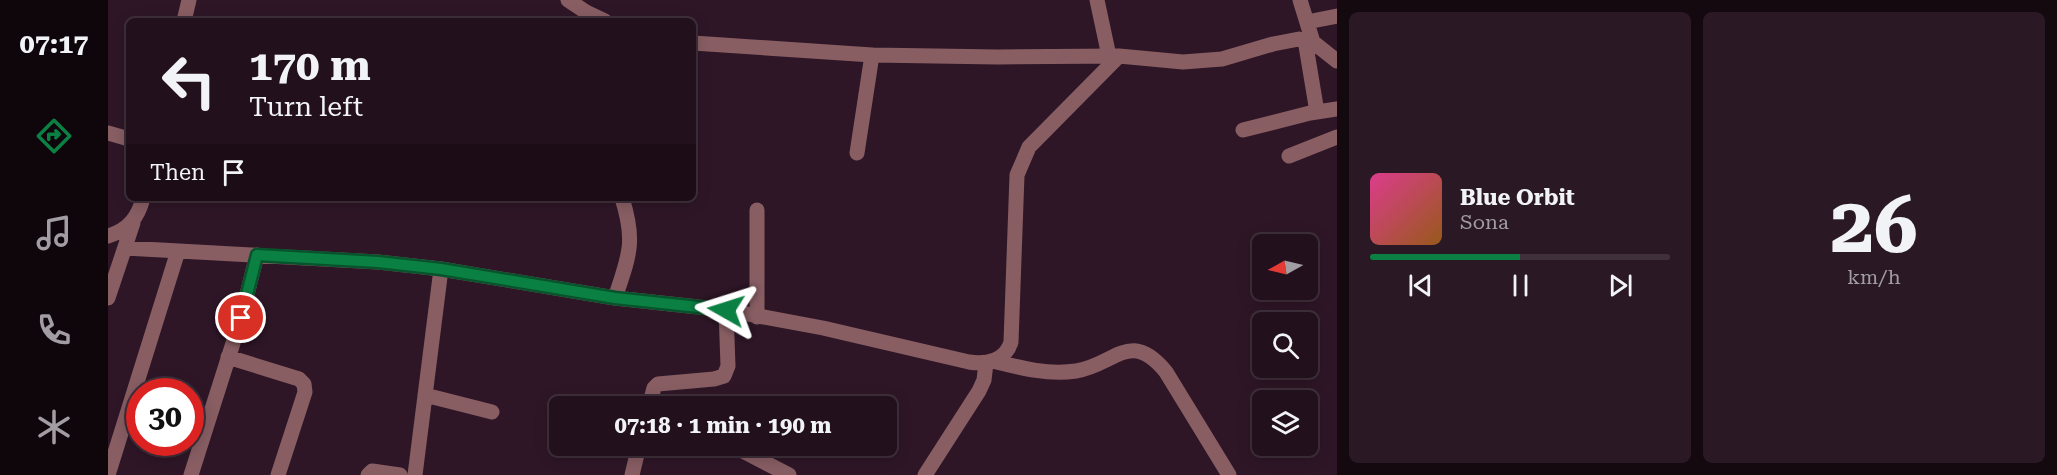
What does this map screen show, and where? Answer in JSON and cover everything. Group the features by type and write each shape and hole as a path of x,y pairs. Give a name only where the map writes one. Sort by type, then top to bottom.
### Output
{"street":[{"path":"185,18 189,0"},
{"path":"568,0 598,18"},
{"path":"1097,0 1114,56"},
{"path":"1300,0 1307,22 1317,112"},
{"path":"1307,22 1337,16"},
{"path":"696,44 872,55 1114,56 1183,62 1222,59 1299,39 1309,41 1337,60"},
{"path":"857,153 872,55"},
{"path":"926,475 979,391 989,362 1009,350 1017,175 1029,147 1114,56"},
{"path":"1243,130 1337,109"},
{"path":"108,133 126,138"},
{"path":"1289,156 1337,137"},
{"path":"108,298 142,201"},
{"path":"615,298 631,242 623,201"},
{"path":"757,210 757,317"},
{"path":"108,236 118,233 133,223"},
{"path":"125,248 378,262 441,269 615,298 726,310 823,328 969,362 989,362 1035,371 1078,370 1119,353 1145,352 1156,359 1166,372 1229,475"},
{"path":"108,475 178,251"},
{"path":"191,475 241,318 257,255"},
{"path":"415,475 441,269"},
{"path":"652,396 658,384 724,376 728,366 726,310"},
{"path":"228,357 299,379 304,384 305,392 278,475"},
{"path":"425,394 492,412"},
{"path":"633,475 637,456"},
{"path":"753,456 789,475"},
{"path":"368,475 372,471 400,475"}],"route":[{"path":"241,318 257,255 378,262 441,269 615,298 726,310"}]}
